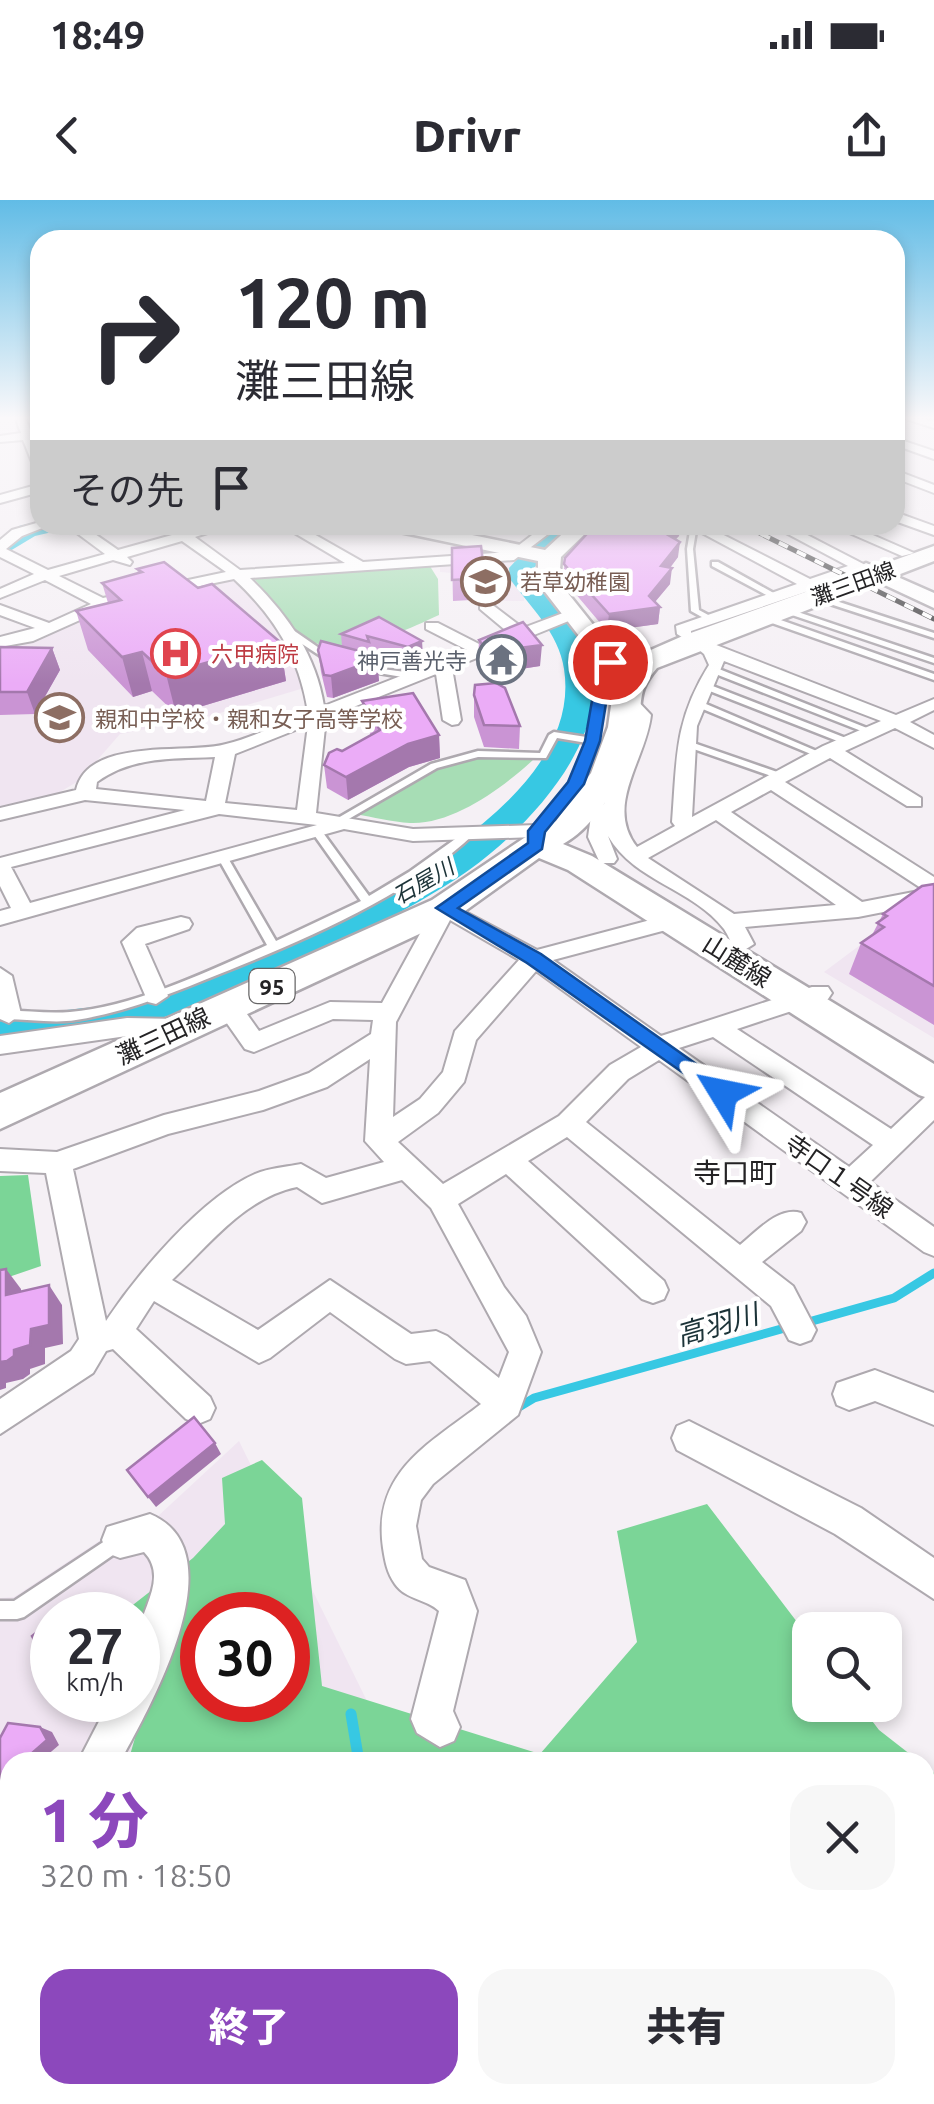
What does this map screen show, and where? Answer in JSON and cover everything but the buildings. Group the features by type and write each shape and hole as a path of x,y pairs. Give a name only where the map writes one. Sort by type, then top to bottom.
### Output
{"main road":[{"name":"灘三田線","path":"534,837 576,784 591,741 604,672 625,677 663,653 698,643 868,569 926,555"},
{"name":"灘三田線","path":"0,1112 446,908 606,773 620,736 625,677"},
{"name":"山麓線","path":"534,837 620,858 737,933 811,997 934,1084"},
{"name":"山麓線","path":"534,837 673,920 934,1062"}],"street":[{"path":"905,520 934,531"},
{"path":"30,529 1,545 45,575 103,604"},
{"path":"87,535 132,566"},
{"path":"0,594 45,575 188,535"},
{"path":"306,535 360,566"},
{"path":"442,535 548,557"},
{"path":"0,642 27,638 103,604 163,589 240,574 523,552 543,535"},
{"path":"573,535 548,557 544,568 550,584 563,617 625,677 642,716 641,738 617,790 613,812 620,858"},
{"path":"714,535 810,584"},
{"path":"798,535 934,601"},
{"path":"867,535 926,555"},
{"path":"184,536 240,574 290,632 308,674 317,716 326,824"},
{"path":"868,569 810,584 682,629 698,643 896,721 934,743"},
{"path":"698,643 877,583 868,569"},
{"path":"147,578 163,589"},
{"path":"485,606 520,634"},
{"path":"0,610 49,628"},
{"path":"85,794 88,780 104,768 140,755 226,751 563,617"},
{"path":"432,626 480,650"},
{"path":"686,828 682,822 685,742 706,687 698,643"},
{"path":"444,664 452,720"},
{"path":"620,858 686,828 833,749 934,704"},
{"path":"833,749 914,802"},
{"path":"214,809 226,751"},
{"path":"606,773 598,836 620,858"},
{"path":"776,779 934,887"},
{"path":"0,814 85,794 413,835 534,837"},
{"path":"24,911 0,865 214,809"},
{"path":"716,811 858,910"},
{"path":"0,918 223,858 326,824"},
{"path":"737,933 934,895"},
{"path":"440,1727 431,1719 458,1611 452,1593 417,1582 405,1568 398,1526 405,1492 421,1472 506,1404 525,1352 441,1200 379,1141 386,1025 446,908"},
{"name":"寺口１号線","path":"446,908 534,958 934,1243"},
{"path":"379,1141 429,1106 455,1075 464,1037 534,958 673,920"},
{"path":"156,996 133,942 145,933 181,924"},
{"path":"0,976 4,1014"},
{"path":"441,1200 568,1123 619,1072 659,1048 811,997"},
{"path":"228,1006 254,1043 330,1010 386,1025"},
{"path":"0,1160 58,1164 164,1125 262,1100 318,1080 386,1025"},
{"path":"7,1046 127,1027 178,1028"},
{"path":"716,1027 892,1144"},
{"path":"850,1184 934,1104"},
{"path":"568,1123 782,1296 800,1330"},
{"path":"510,1160 654,1290"},
{"path":"58,1164 106,1337 198,1408"},
{"path":"0,1418 82,1362 149,1282 234,1202 263,1184 301,1175 322,1190 404,1168"},
{"path":"740,1262 791,1222"},
{"path":"149,1282 259,1348 330,1294 406,1348 436,1346 506,1404"},
{"path":"849,1394 874,1386 934,1409"},
{"path":"689,1438 848,1522 934,1580"},
{"path":"120,1540 150,1532 169,1552 173,1586 160,1625"},
{"path":"103,1752 120,1722"}],"lane":[{"path":"692,535 695,610 709,619"},
{"path":"715,564 775,596"},
{"path":"828,600 934,636"},
{"path":"792,612 934,661"},
{"path":"772,620 934,677"},
{"path":"290,632 342,663"},
{"path":"355,668 414,676"},
{"path":"706,687 872,732"},
{"path":"706,687 833,749"},
{"path":"706,687 833,749"},
{"path":"368,904 326,824 434,766 478,754 542,756 554,735 591,741"},
{"path":"685,742 776,779"},
{"path":"4,1014 40,1019 75,1016 156,996 368,904 422,872 469,834"},
{"path":"223,858 274,947"},
{"path":"0,1610 17,1610 120,1540"}],"shaded area":[{"name":"若草幼稚園","path":"518,561 514,577 524,590 524,601 453,601 452,573 440,572 440,564"},
{"name":"六甲病院","path":"237,577 283,630 284,642 304,688 200,719 120,734 80,780 50,798 0,808 0,644 120,601"},
{"path":"934,902 934,1038 824,972 911,907"},
{"path":"239,1441 392,1752 0,1752 0,1598 14,1597 134,1518 157,1517"}],"green space":[{"path":"428,563 438,579 439,615 386,637 346,646 310,641 295,630 251,576"},
{"path":"527,754 534,759 508,781 443,818 410,823 355,814 435,770 480,755"},
{"path":"28,1175 41,1266 0,1280 0,1176"},
{"path":"262,1460 302,1498 322,1686 534,1752 131,1752 140,1722 160,1722 160,1592 149,1592 193,1558 225,1524 222,1478"},
{"path":"707,1504 792,1615 792,1722 873,1722 907,1752 542,1752 637,1642 617,1531"}],"waterway":[{"path":"0,550 30,530"},
{"name":"石屋川","path":"14,1031 72,1027 144,1011 314,942 457,863 534,794 568,736 579,698 578,667 563,630 522,579 521,568 552,535"},
{"path":"0,1040 14,1031"},
{"name":"高羽川","path":"805,1323 894,1298 934,1273"},
{"name":"高羽川","path":"514,1410 534,1398 792,1326"},
{"name":"高羽川","path":"351,1714 357,1752"}],"railway":[{"path":"763,535 934,619"}],"place":[{"name":"若草幼稚園","path":"485,581"},
{"name":"六甲病院","path":"176,653"},
{"name":"神戸善光寺","path":"502,660"},
{"name":"親和中学校・親和女子高等学校","path":"60,718"}],"district":[{"name":"寺口町","path":"735,1172"}],"route":[{"path":"610,662 604,672 592,741 576,784 536,831 536,845 446,908 534,958 723,1093"}]}
